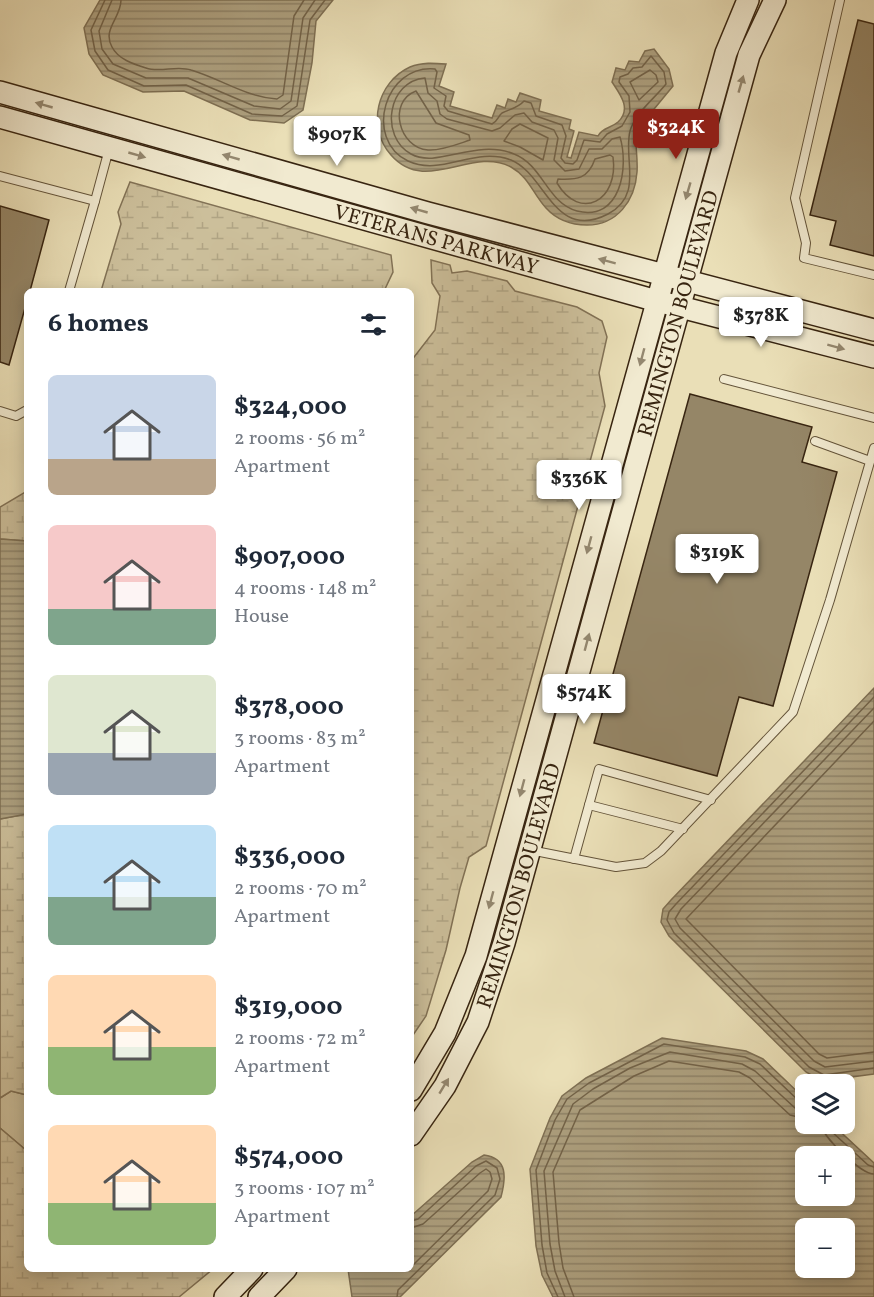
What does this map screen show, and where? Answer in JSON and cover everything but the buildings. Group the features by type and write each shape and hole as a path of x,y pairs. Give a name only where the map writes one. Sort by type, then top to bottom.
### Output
{"street":[{"name":"REMINGTON BOULEVARD","path":"414,1131 445,1086 478,1022 504,943 518,847 657,301 726,54 748,0"},
{"name":"REMINGTON BOULEVARD","path":"414,1085 445,1033 518,847 686,282 749,55 775,0"},
{"name":"VETERANS PARKWAY","path":"0,92 686,282 874,330"},
{"name":"VETERANS PARKWAY","path":"0,117 872,359"},
{"path":"225,1297 249,1272"},
{"path":"259,1297 283,1272"}],"lane":[{"path":"837,1 795,198 807,243 804,258 874,275"},
{"path":"70,288 109,147"},
{"path":"0,176 95,201"},
{"path":"724,379 874,418"},
{"path":"0,411 16,416 24,412"},
{"path":"815,441 870,461"},
{"path":"518,847 616,867 645,863 662,851 793,712 830,600 874,448"},
{"path":"574,859 599,769 711,800"},
{"path":"589,805 683,829"}],"green space":[{"path":"130,182 391,255 393,272 385,288 102,288 121,224 118,212"},
{"path":"431,260 450,265 452,273 467,271 507,281 515,291 577,307 602,321 607,337 599,373 605,406 486,846 469,857 446,950 426,1016 414,1034 414,357 435,330 440,296 432,283"},
{"path":"24,493 24,541 0,539 0,507"},
{"path":"24,815 24,1094 11,1091 0,1098 0,819"},
{"path":"11,1091 24,1094 24,1148 0,1128 0,1098"},
{"path":"0,1128 24,1148 24,1272 209,1272 179,1297 0,1297"}],"water":[{"path":"100,0 333,0 316,21 312,63 303,110 284,123 250,120 184,91 143,92 103,75 89,54 84,28"},
{"path":"654,49 669,69 673,86 636,131 637,172 633,193 623,209 607,221 598,224 575,224 559,218 546,208 517,171 496,162 480,162 434,171 419,171 405,166 391,155 383,144 379,132 377,119 379,106 390,83 410,67 419,64 446,64 439,86 454,92 450,106 492,118 497,105 505,108 508,99 516,102 520,93 541,100 539,111 571,120 569,129 574,131 567,157 571,158 579,132 598,136 622,117 623,102 612,82 616,68 625,70 629,61 639,62 645,51"},
{"path":"0,539 24,541 24,815 0,819"},
{"path":"874,688 874,1074 855,1077 855,1074 810,1074 806,1072 669,936 661,922 663,909"},
{"path":"662,1038 746,1051 763,1059 795,1089 795,1134 843,1134 874,1163 874,1297 553,1297 542,1275 536,1246 530,1169 550,1118 562,1096 586,1078"},
{"path":"484,1155 497,1160 504,1176 501,1197 400,1297 352,1297 348,1272 414,1272 414,1213 472,1162"}]}
